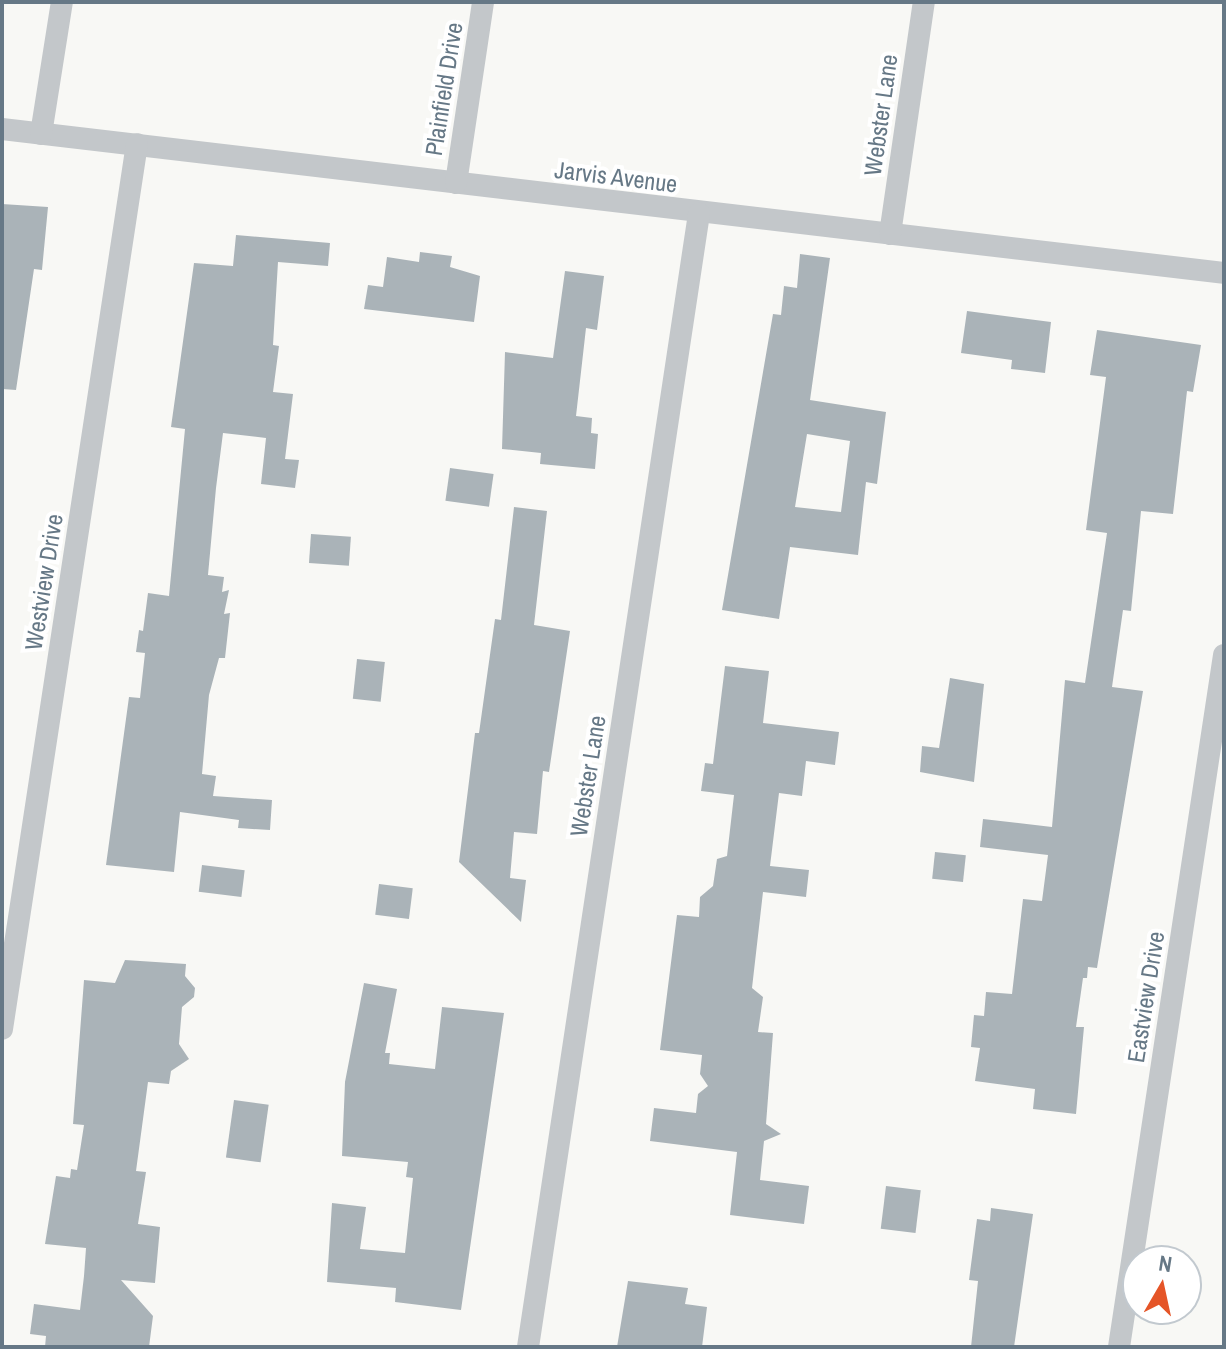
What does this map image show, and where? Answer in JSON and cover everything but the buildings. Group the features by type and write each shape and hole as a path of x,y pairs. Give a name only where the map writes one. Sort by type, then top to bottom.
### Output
{"street":[{"path":"41,134 62,2"},
{"name":"Plainfield Drive","path":"456,183 483,2"},
{"name":"Webster Lane","path":"890,234 924,2"},
{"name":"Jarvis Avenue","path":"2,129 699,214 1224,273"},
{"name":"Westview Drive","path":"2,1029 137,144"},
{"name":"Webster Lane","path":"528,1347 699,214"},
{"name":"Eastview Drive","path":"1119,1347 1224,655"}]}
